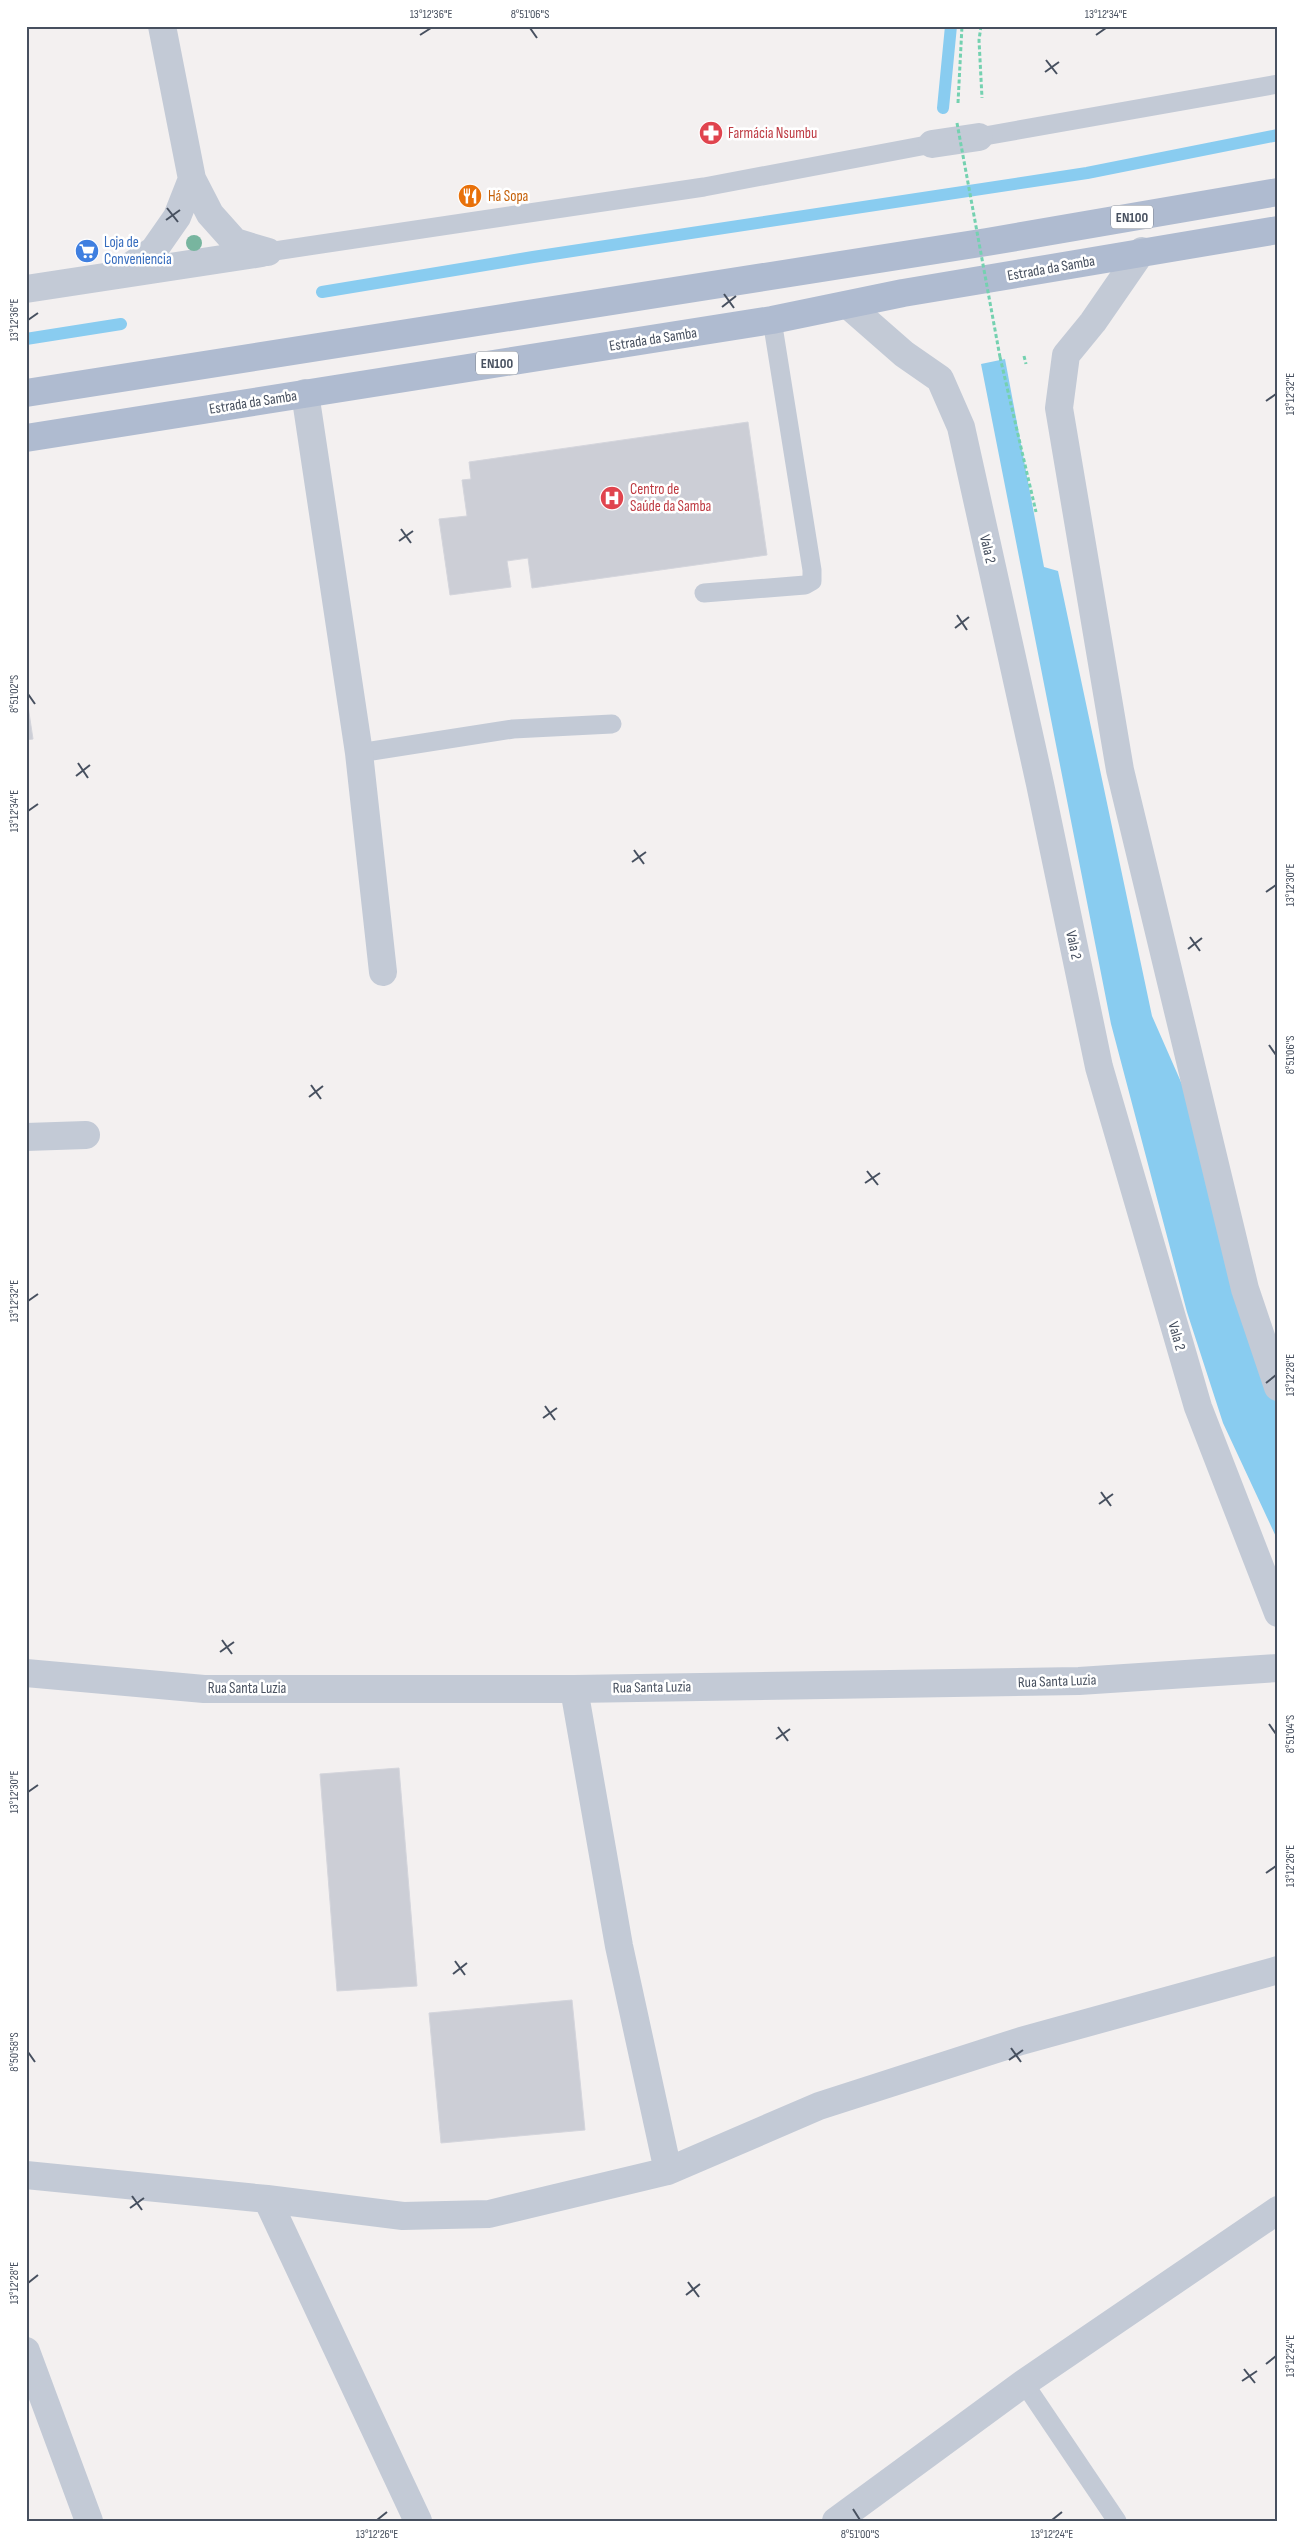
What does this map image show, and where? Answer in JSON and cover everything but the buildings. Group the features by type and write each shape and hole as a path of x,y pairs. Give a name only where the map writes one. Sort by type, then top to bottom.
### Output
{"main road":[{"name":"EN100","path":"26,393 987,242 1278,192"},
{"name":"Estrada da Samba","path":"26,438 772,320 903,293 1278,230"}],"street":[{"path":"162,26 192,178 210,214 235,242 268,252"},
{"path":"932,144 968,130"},
{"path":"117,275 154,250 177,217 192,178"},
{"path":"26,289 268,252"},
{"path":"1142,252 1093,322 1066,356 1059,408 1120,770 1245,1289 1278,1387"},
{"name":"Vala 2","path":"848,305 904,354 940,380 961,427 1040,784 1099,1067 1198,1407 1278,1613"},
{"path":"305,393 359,753 384,972"},
{"path":"26,1137 86,1135"},
{"name":"Rua Santa Luzia","path":"26,1673 204,1689 574,1689 1079,1681 1278,1668"},
{"path":"574,1689 619,1946 668,2171"},
{"path":"26,2175 267,2199 403,2216 489,2214 668,2171 820,2106 1021,2041 1278,1970"},
{"path":"267,2199 418,2521"},
{"path":"836,2521 1024,2383 1278,2210"},
{"path":"26,2351 89,2521"}],"lane":[{"path":"968,130 1278,84"},
{"path":"268,252 704,187 932,144"},
{"path":"704,593 804,585 812,582 812,570 772,320"},
{"path":"359,753 513,729 612,724"},
{"path":"1024,2383 1117,2521"}],"path":[{"path":"962,26 968,130 1000,357"},
{"path":"982,26 979,40 982,98"}],"water":[{"path":"1005,359 1044,567 1058,571 1152,1016 1206,1139 1239,1290 1278,1404 1278,1541 1223,1423 1187,1312 1111,1024 981,364"}],"waterway":[{"path":"943,108 951,26"},
{"path":"322,292 533,257 1087,173 1278,135"},
{"path":"26,339 121,324"}],"place":[{"name":"Farmácia Nsumbu","path":"711,133"},
{"name":"Há Sopa","path":"470,196"},
{"name":"Loja de Conveniencia","path":"87,251"},
{"name":"Centro de Saúde da Samba","path":"612,498"}]}
